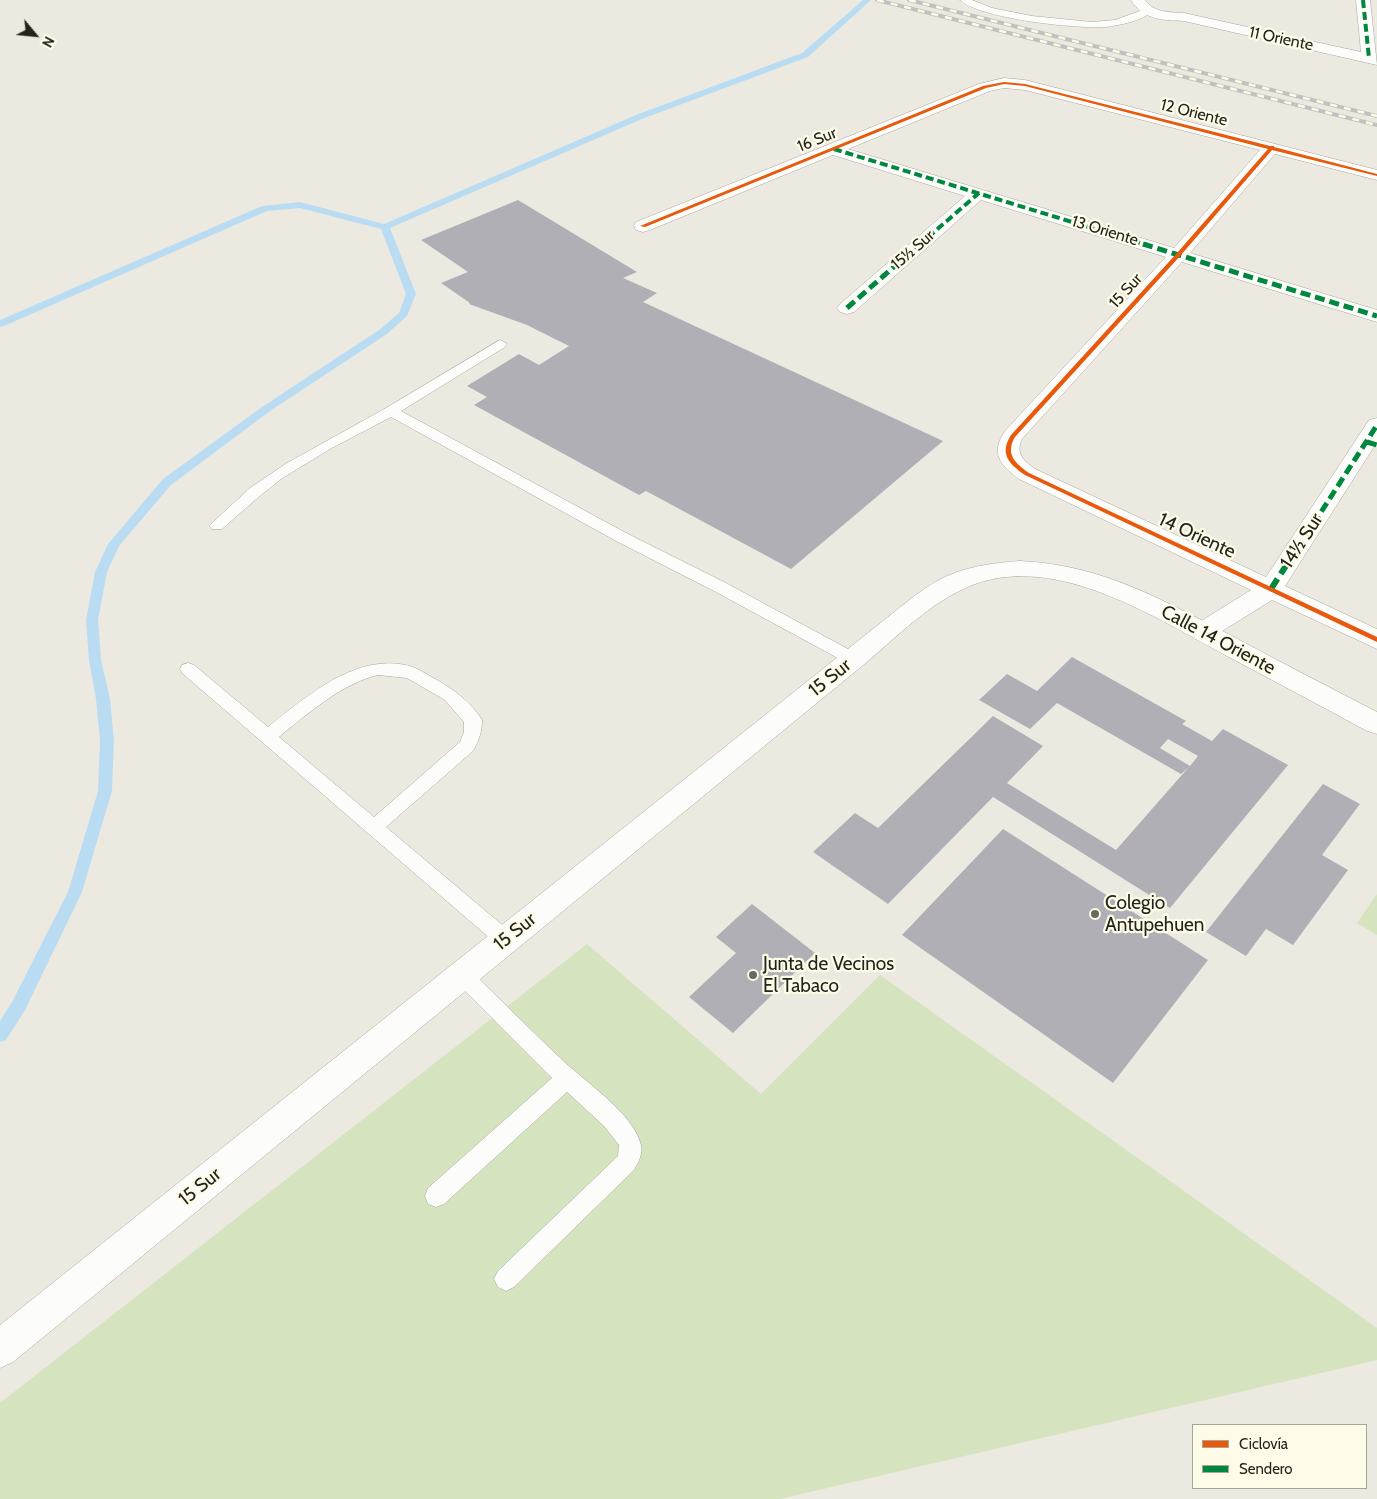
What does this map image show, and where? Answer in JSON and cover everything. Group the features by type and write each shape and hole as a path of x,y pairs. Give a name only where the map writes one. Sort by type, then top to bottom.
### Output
{"street":[{"path":"1184,18 1186,0"},
{"path":"1363,0 1373,59"},
{"name":"11 Oriente","path":"1143,5 1166,16 1184,18 1373,59"},
{"name":"12 Oriente","path":"1004,83 1025,85 1272,147 1377,176"},
{"name":"16 Sur","path":"642,226 985,87 1004,83"},
{"name":"15 Sur","path":"1009,455 1009,442 1013,436 1179,254 1272,147"},
{"name":"13 Oriente","path":"832,149 1377,316"},
{"name":"15½ Sur","path":"847,308 979,193"},
{"name":"14½ Sur","path":"1202,632 1271,588 1374,437"},
{"name":"14 Oriente","path":"1009,455 1012,462 1027,474 1271,588 1377,640"},
{"name":"15 Sur","path":"0,1349 930,597 948,586 969,577 992,572 1032,569 1053,571"},
{"name":"Calle 14 Oriente","path":"1053,571 1095,580 1116,588 1377,724"}],"lane":[{"path":"964,0 969,4 1028,17 1090,24 1103,24 1130,18 1143,5"},
{"path":"217,526 258,489 280,473 391,411 500,344"},
{"path":"391,411 623,538 720,587 853,659"},
{"path":"188,669 506,940"},
{"path":"267,736 301,710 347,680 361,673 378,669 410,672 451,696 472,720 473,732 466,746 374,827"},
{"path":"462,975 566,1078 596,1104 619,1129 630,1145 630,1155 626,1164 506,1279"},
{"path":"436,1196 566,1078"}],"green space":[{"path":"1377,894 1377,935 1357,923"},
{"path":"587,944 761,1094 880,975 1377,1328 1377,1360 780,1499 0,1499 0,1403"}],"building":[{"path":"518,200 637,272 623,278 657,293 643,302 943,441 791,569 646,491 639,495 474,405 487,397 467,386 519,354 539,365 569,346 527,325 469,304 441,283 468,272 421,240"},
{"path":"1072,657 1186,721 1182,724 1212,741 1223,729 1288,765 1170,908 993,797 888,904 813,852 855,813 878,828 993,716 1043,746 1007,783 1116,850 1188,768 1181,774 1057,703 1030,729 979,700 1007,674 1037,691","holes":["1168,739 1198,756 1190,766 1160,748"]},
{"path":"1323,784 1360,804 1322,855 1348,870 1293,945 1266,929 1246,956 1206,932"},
{"path":"1003,829 1208,960 1113,1083 902,935"},
{"name":"Junta de Vecinos El Tabaco","path":"752,904 815,953 733,1033 689,997 736,953 716,937"}],"waterway":[{"path":"385,227 639,117 805,55 867,0"},
{"path":"0,324 265,208 300,205 385,227"},
{"path":"0,1035 19,1005 75,892 105,791 107,741 103,699 95,660 92,620 101,572 114,544 167,482 266,409 383,332 403,314 411,294 385,227"}],"railway":[{"path":"877,0 1377,125"},
{"path":"909,0 1377,116"}],"marked path":[{"path":"1363,0 1369,58"},
{"path":"834,149 1377,316"},
{"path":"847,308 979,193"},
{"path":"1271,589 1377,425"},
{"path":"1367,442 1377,445"}],"cycle path":[{"path":"643,226 985,87 1004,83 1025,85 1377,175"},
{"path":"1272,147 1179,254 1013,436 1008,452 1013,462 1027,474 1377,640"}],"place":[{"name":"Colegio Antupehuen","path":"1095,914"},
{"name":"Junta de Vecinos El Tabaco","path":"753,975"}]}
